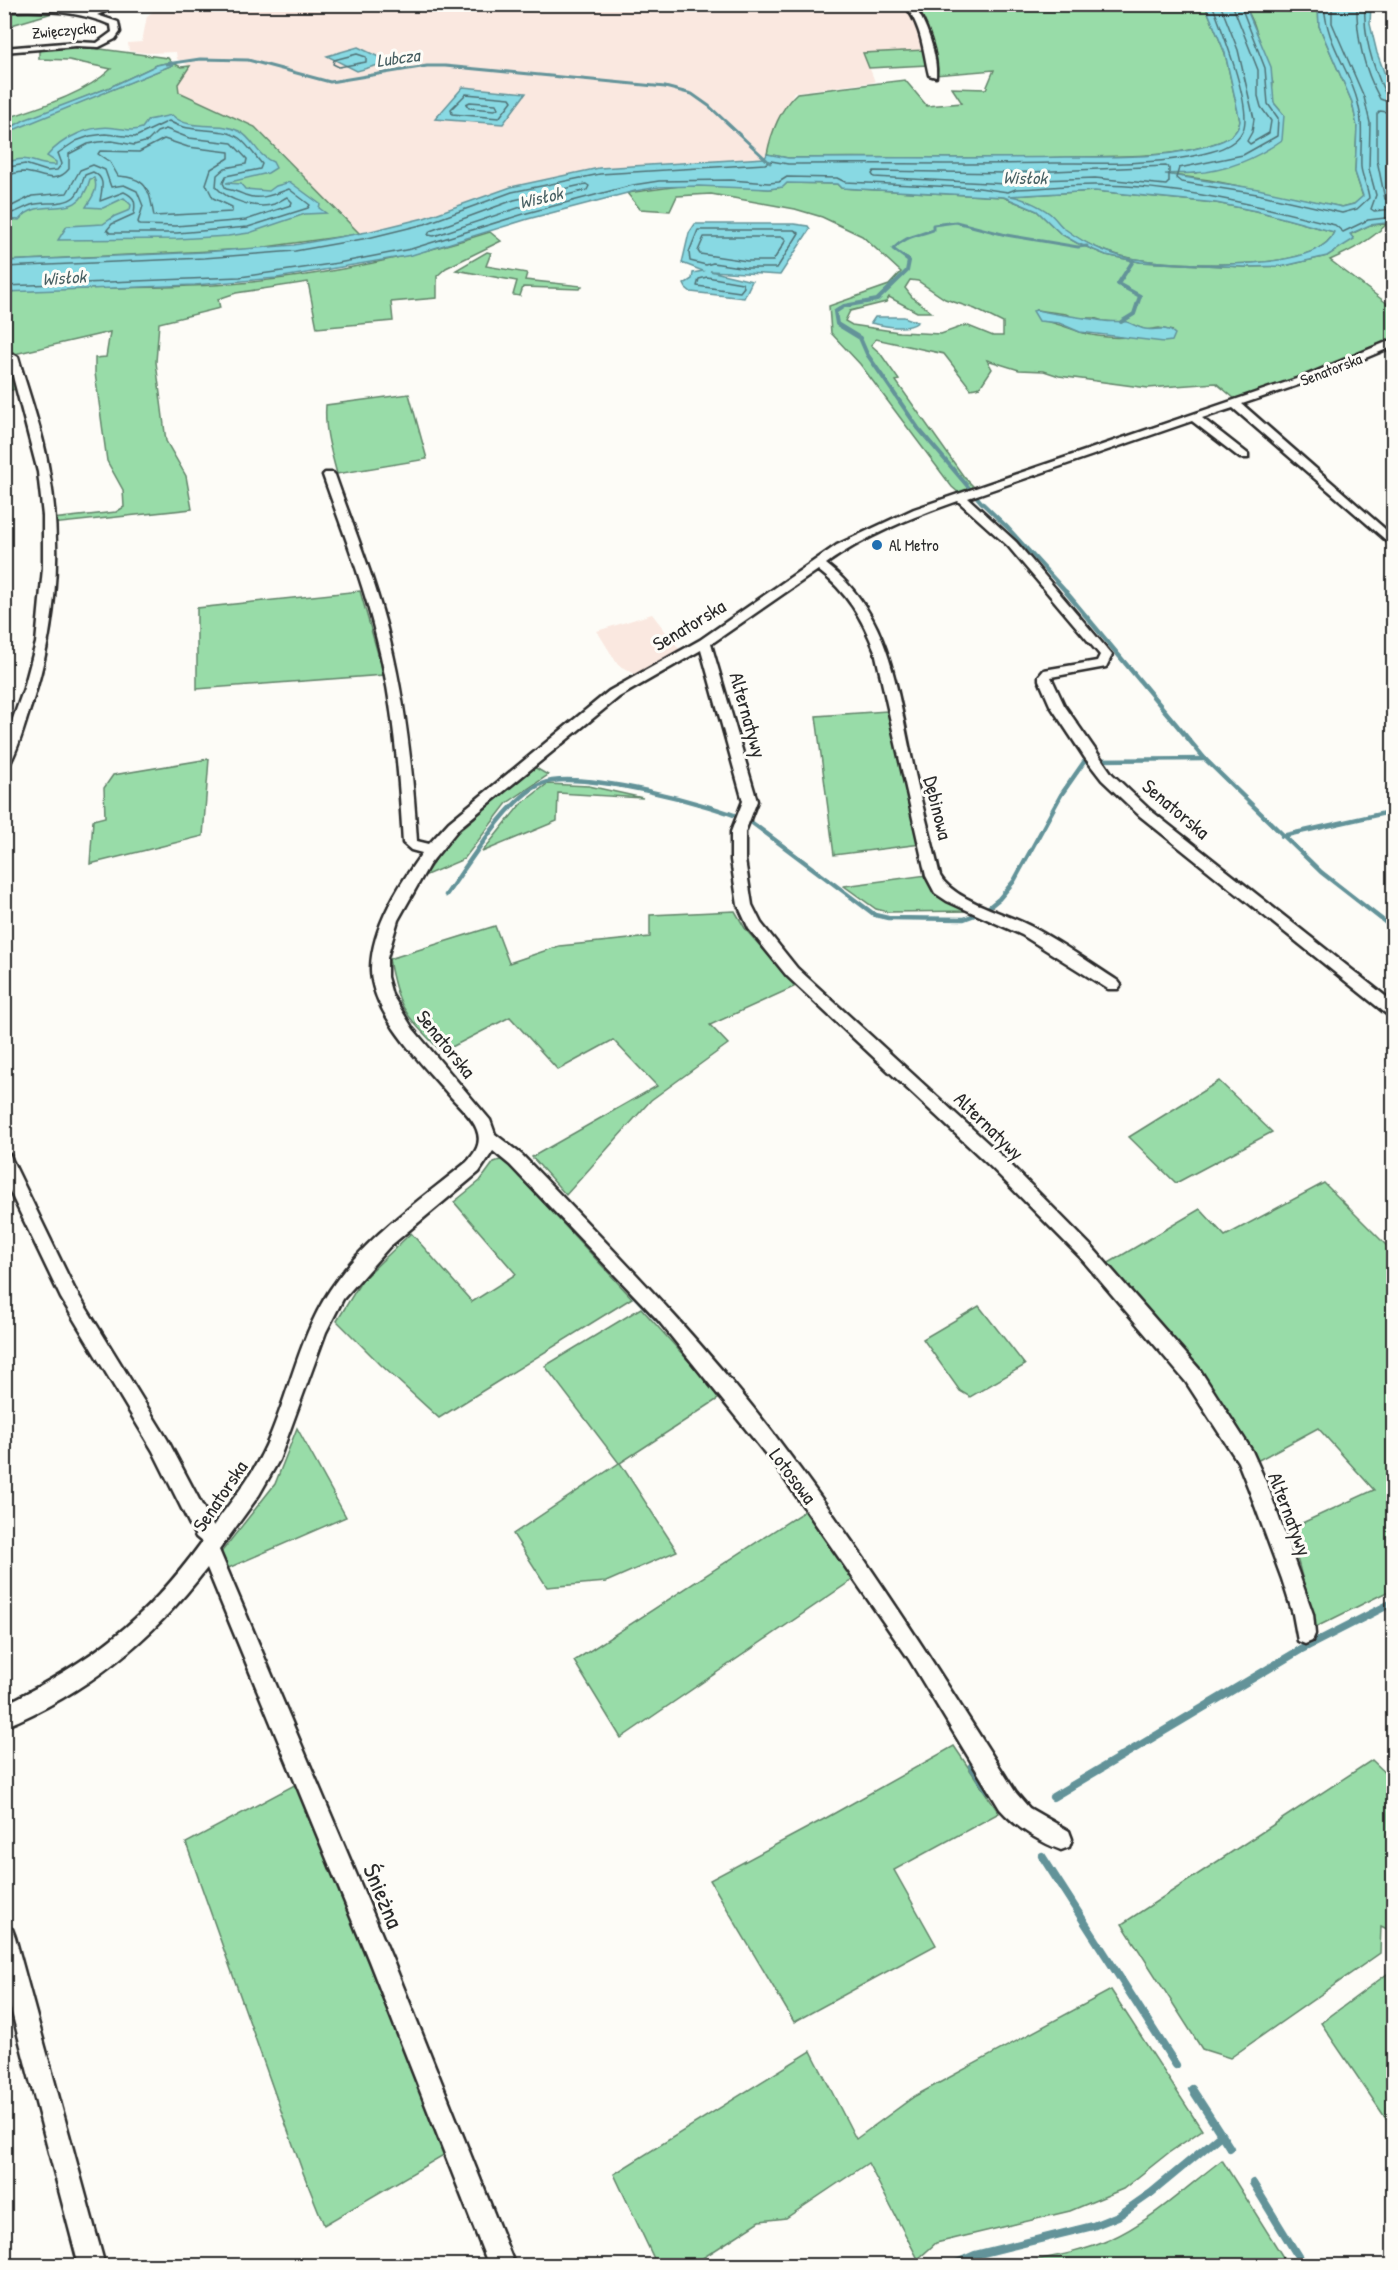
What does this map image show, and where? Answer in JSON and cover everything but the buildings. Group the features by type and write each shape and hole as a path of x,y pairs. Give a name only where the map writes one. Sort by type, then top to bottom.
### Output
{"street":[{"path":"92,14 119,4"},
{"path":"907,4 924,25 926,51 933,75"},
{"name":"Zwięczycka","path":"4,51 76,44 99,45 112,37 116,26 92,14 75,10 12,9"},
{"name":"Senatorska","path":"4,1717 89,1670 121,1646 169,1598 245,1501 271,1455 291,1412 324,1318 337,1295 372,1252 473,1167 484,1155 489,1139 484,1125 401,1023 388,1002 379,976 380,961 389,926 408,887 440,838 470,810 614,694 704,643 753,611 817,563 858,538 895,520 1330,370 1394,342"},
{"path":"4,762 39,661 43,637 48,554 44,474 37,439 13,357"},
{"path":"1235,404 1394,544"},
{"path":"1195,418 1244,456"},
{"path":"329,475 352,547 370,592 384,641 405,757 410,843 416,847 433,850"},
{"name":"Senatorska","path":"961,498 1012,544 1106,655 1102,664 1058,671 1045,676 1057,705 1107,777 1145,813 1394,1012"},
{"name":"Dębinowa","path":"817,563 840,581 871,625 891,689 905,760 933,876 940,889 952,897 1037,937 1113,985"},
{"name":"Alternatywy","path":"704,643 750,801 738,832 738,860 745,905 754,925 772,950 829,1009 999,1163 1086,1252 1193,1376 1245,1457 1298,1596 1305,1634"},
{"name":"Lotosowa","path":"489,1139 516,1160 585,1231 664,1315 701,1360 784,1462 839,1539 916,1652 1008,1801 1021,1816 1061,1839"},
{"name":"Śnieżna","path":"4,1160 67,1293 160,1445 212,1545 502,2265"},
{"path":"4,1937 92,2265"}],"shaded area":[{"path":"163,4 903,4 915,15 923,50 864,53 875,82 794,92 771,136 765,158 599,168 511,187 424,218 360,234 255,127 179,92 178,84 190,66 177,59 176,52 129,51 128,43 142,42 147,16"},
{"path":"652,614 680,650 635,674 618,665 597,631"}],"green space":[{"path":"903,5 1205,5 1225,53 1239,125 1227,139 1166,154 1003,158 788,158 767,154 778,121 786,105 797,93 905,80 927,106 962,103 952,88 986,89 994,70 935,75 915,15"},
{"path":"1245,5 1318,5 1319,26 1352,102 1357,126 1355,172 1363,197 1354,204 1342,207 1209,180 1158,173 1196,173 1284,115 1274,103 1271,95 1273,83 1254,24"},
{"path":"16,9 59,11 5,27 5,13"},
{"path":"78,46 168,58 171,62 157,65 108,88 5,129 4,119 74,93 111,69 69,60 39,59 39,50"},
{"path":"925,50 928,65 869,68 863,53"},
{"path":"175,64 181,67 190,66 178,84 179,92 255,127 360,234 251,249 5,261 4,131"},
{"path":"787,183 837,184 841,188 1003,197 1037,211 1061,234 1077,243 1106,255 1140,262 1245,267 1284,266 1327,256 1353,238 1349,235 1370,225 1387,224 1360,245 1330,260 1393,308 1393,338 1316,372 1235,399 1216,383 1148,388 1059,376 1044,371 1019,370 987,360 992,369 980,387 971,389 944,354 876,339 871,345 880,353 899,380 896,381 964,477 975,488 960,494 952,487 860,364 831,333 829,306 889,285 901,272 862,236 822,217 795,209 711,194 677,196 670,211 640,209 627,193 680,186 769,189 782,187","holes":["910,280 918,281 945,299 975,309 1003,323 1003,336 993,336 966,325 941,334 899,332 852,325 845,321 850,311 886,302 889,297 917,312 931,312 912,297 905,288","1036,310 1066,314 1073,318 1094,318 1128,323 1146,330 1159,328 1173,331 1150,335 1103,337 1039,320"]},
{"path":"1095,191 1216,203 1261,212 1334,232 1323,245 1302,255 1274,261 1210,264 1135,259 1095,247 1064,229 1040,207 1007,196"},
{"path":"490,232 501,241 446,268 437,276 437,298 391,302 393,321 317,328 308,282 236,293 218,299 220,308 159,323 156,362 166,441 186,476 192,509 52,524 52,519 116,512 124,507 123,490 107,461 95,373 95,358 106,357 110,332 10,355 19,388 5,392 5,292 211,285 273,280 398,257"},
{"path":"487,252 491,253 486,266 527,273 525,280 582,286 580,289 523,287 520,296 513,295 517,281 456,270"},
{"path":"409,394 427,459 337,474 327,431 326,405"},
{"path":"360,591 384,675 197,689 197,608"},
{"path":"887,711 921,844 834,855 816,716"},
{"path":"209,759 203,836 90,864 93,820 105,817 104,788 113,775"},
{"path":"534,767 548,775 507,803 464,859 424,876 450,839"},
{"path":"547,784 589,786 643,798 558,793 557,821 482,852 520,805"},
{"path":"927,875 940,895 974,911 888,912 876,909 844,886"},
{"path":"735,911 746,930 796,986 710,1025 728,1044 651,1100 566,1195 532,1157 657,1086 613,1040 558,1070 510,1017 442,1052 420,1030 400,1002 389,959 495,926 509,963 559,946 650,937 650,915"},
{"path":"1219,1081 1272,1132 1176,1183 1129,1137"},
{"path":"503,1159 632,1298 439,1418 337,1321 362,1280 411,1233 472,1302 516,1274 454,1202 480,1181 494,1162"},
{"path":"1324,1183 1393,1252 1393,1589 1310,1630 1303,1579 1287,1530 1374,1490 1318,1428 1255,1462 1107,1264 1200,1209 1225,1236"},
{"path":"979,1306 1025,1365 970,1397 960,1391 923,1339"},
{"path":"641,1308 721,1397 620,1463 677,1551 606,1582 547,1587 513,1534 619,1463 545,1366"},
{"path":"297,1428 346,1517 226,1569 219,1555 275,1484"},
{"path":"806,1510 855,1578 621,1738 574,1661"},
{"path":"954,1746 999,1813 894,1870 936,1945 794,2022 710,1880"},
{"path":"1372,1760 1393,1780 1393,1932 1381,1926 1380,1953 1230,2058 1202,2049 1122,1924"},
{"path":"300,1782 447,2153 324,2225 302,2170 186,1843"},
{"path":"1391,1971 1394,1972 1393,2129 1321,2023"},
{"path":"1111,1990 1202,2130 1123,2189 1070,2211 936,2243 918,2259 868,2163 786,2218 760,2221 692,2265 657,2265 614,2174 811,2051 856,2139 915,2096"},
{"path":"1222,2160 1288,2265 1010,2265 1085,2249 1124,2233 1153,2214"}],"water":[{"name":"Wisłok","path":"1205,5 1245,5 1271,67 1274,103 1284,115 1282,140 1262,153 1229,167 1205,172 1165,174 1258,189 1342,207 1354,204 1363,196 1355,172 1357,126 1352,102 1319,26 1318,5 1371,5 1370,24 1377,53 1393,96 1393,222 1370,225 1350,234 1354,239 1327,256 1284,266 1245,267 1140,262 1106,255 1077,243 1061,234 1037,211 1004,197 841,188 837,184 787,183 783,187 769,189 659,187 635,191 528,219 412,255 277,278 195,285 5,292 5,261 204,252 294,245 367,232 424,218 511,187 599,168 765,158 767,154 788,158 996,158 1124,157 1182,152 1223,140 1237,129 1240,121 1225,53","holes":["1095,191 1216,203 1261,212 1334,232 1323,245 1302,255 1274,261 1211,264 1126,258 1082,240 1065,229 1040,207 1008,196"]},
{"path":"358,47 389,62 357,71 327,56"},
{"path":"171,62 175,64 6,133 5,131 24,120 108,88 157,65"},
{"path":"463,87 526,93 503,124 435,119"},
{"path":"172,115 188,124 222,126 239,131 263,156 273,162 276,168 268,173 226,183 241,184 245,189 269,191 276,186 290,182 320,204 319,208 326,213 305,214 249,233 228,236 58,240 67,226 103,224 130,210 131,205 124,198 103,208 86,207 95,189 94,178 90,179 77,202 68,206 28,212 19,220 5,219 5,163 21,159 56,165 56,162 47,156 53,149 87,130 106,127 138,129 142,128 148,120"},
{"path":"695,224 794,224 808,226 810,229 780,275 710,271 752,281 744,298 691,292 686,288 684,284 692,279 693,273 703,271 682,263 689,233"},
{"path":"1033,311 1104,321 1127,322 1142,328 1172,331 1175,334 1172,341 1164,342 1080,332 1059,323 1039,321"},
{"path":"875,317 904,317 918,322 902,327 889,326 871,323"}],"waterway":[{"name":"Lubcza","path":"167,64 200,59 248,60 330,82 427,66 445,66 665,87 692,94 709,106 770,163"},
{"path":"908,260 893,249 907,239 933,230 933,225 956,222 1006,235 1078,247 1087,246"},
{"path":"906,259 909,261 907,271 877,300 844,306 835,312 837,324 860,338 867,354 918,428 981,502 1067,593"},
{"path":"1121,322 1134,314 1140,296 1118,284 1133,261"},
{"path":"1066,592 1205,759"},
{"path":"446,895 489,834 515,803 528,792 541,784 559,780 584,781 678,798 751,822 875,915 888,918 964,919 983,912 999,899 1014,881 1061,795 1084,762 1205,759"},
{"path":"1205,759 1284,836"},
{"path":"1284,836 1394,811"},
{"path":"1284,836 1321,872 1394,929"},
{"path":"632,1293 667,1330"},
{"path":"1053,1797 1300,1650 1394,1602"},
{"path":"972,1766 990,1792"},
{"path":"1042,1856 1176,2065"},
{"path":"1192,2089 1230,2148"},
{"path":"950,2266 975,2255 1093,2226 1118,2216 1151,2193 1221,2135"},
{"path":"1253,2183 1304,2266"}],"place":[{"name":"Al Metro","path":"877,545"}]}
